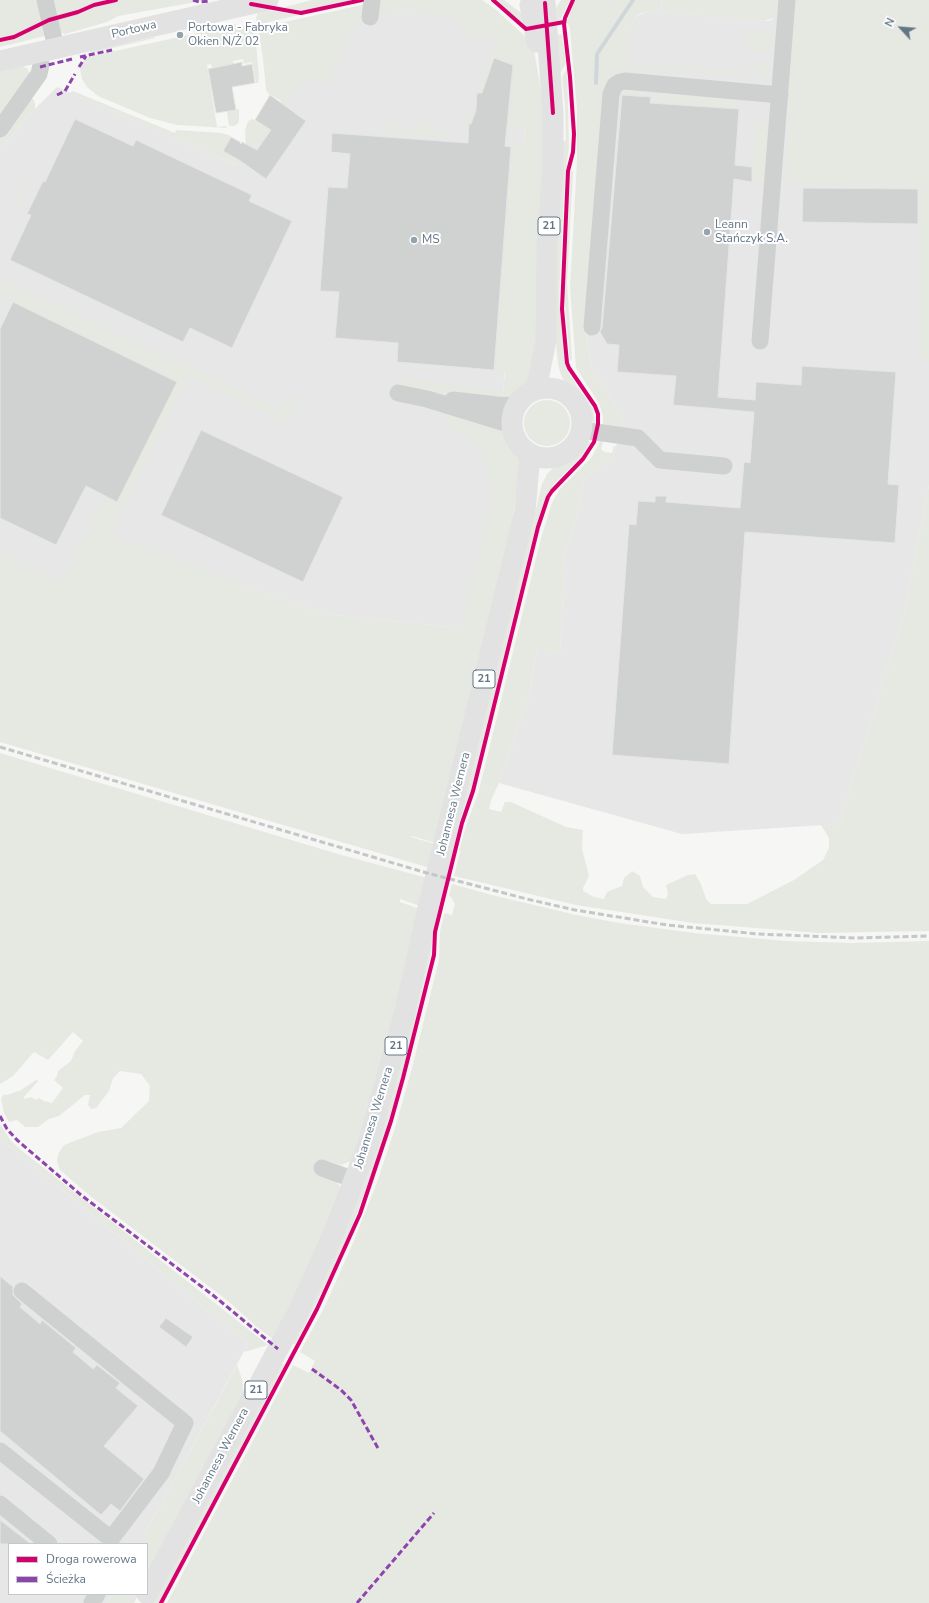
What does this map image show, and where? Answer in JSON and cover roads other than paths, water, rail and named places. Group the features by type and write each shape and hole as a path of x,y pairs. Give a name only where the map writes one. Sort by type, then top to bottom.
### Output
{"main road":[{"name":"Portowa","path":"0,61 257,1"},
{"name":"21","path":"535,2 553,113 553,167 547,247 546,389"},
{"path":"546,389 566,393 574,400 582,419 582,430 575,444 563,455 539,457 523,449 517,441 514,415 528,394 546,389"},
{"name":"Johannesa Wernera","path":"148,1592 298,1310 329,1244 355,1180 377,1112 405,1011 428,908 539,457"}],"street":[{"path":"0,129 39,74 41,65 48,50 45,0"},
{"path":"370,17 372,0"},
{"path":"760,341 787,0"},
{"path":"592,327 611,94 615,85 625,81 780,95"},
{"path":"398,393 427,398 496,405 514,415"},
{"path":"582,430 638,438 660,460 724,466"},
{"path":"322,1168 355,1180"},
{"path":"0,1451 111,1539 162,1472 186,1423 22,1291"},
{"path":"0,1504 48,1543"}],"waterway":[{"path":"596,83 597,54 633,0"}],"railway":[{"path":"0,747 427,873 575,910 667,925 758,934 857,938 929,936"}],"place":[{"name":"Portowa - Fabryka Okien N/Ż 02","path":"180,35"},
{"name":"Leann Stańczyk S.A.","path":"707,232"},
{"name":"MS","path":"414,240"}]}
